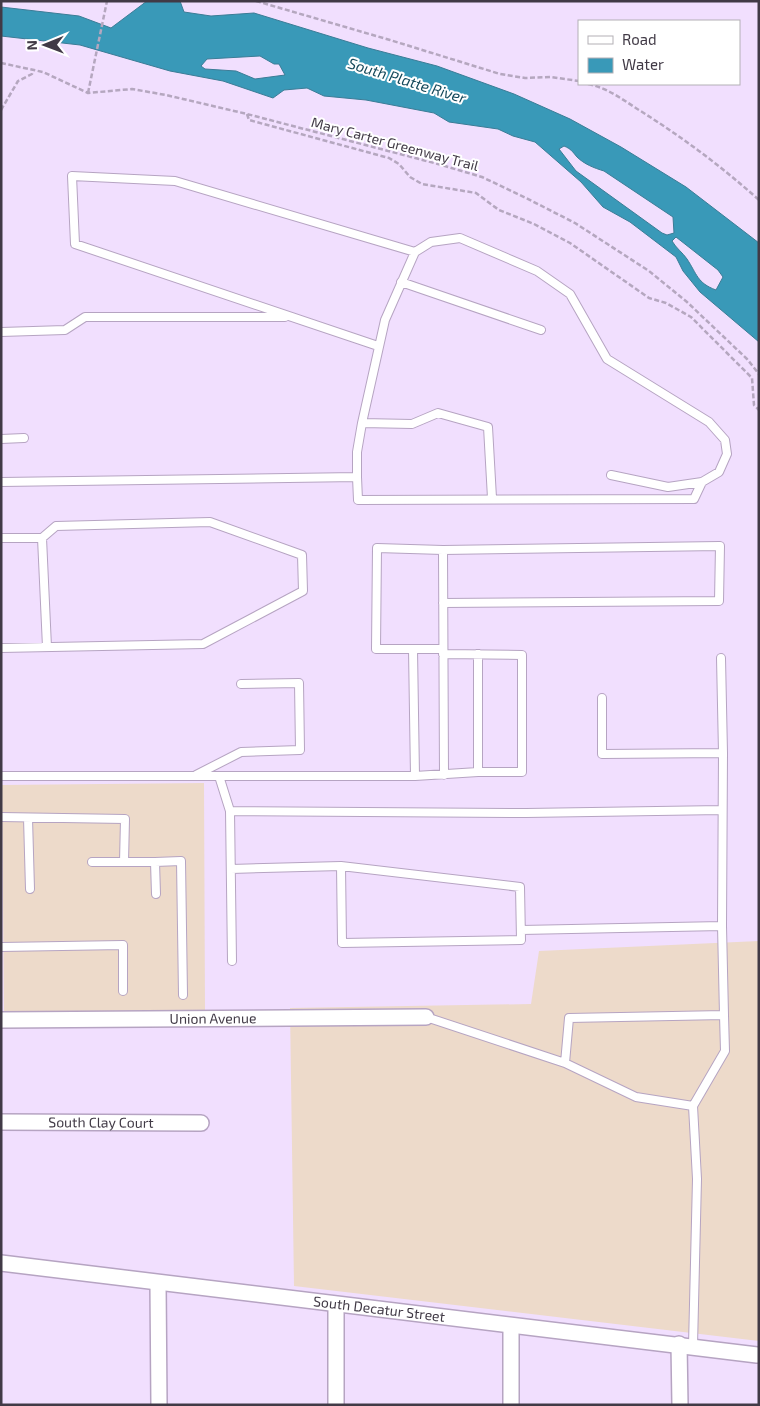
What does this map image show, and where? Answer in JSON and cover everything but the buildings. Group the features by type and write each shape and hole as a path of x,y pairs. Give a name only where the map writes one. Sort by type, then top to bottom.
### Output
{"street":[{"name":"Union Avenue","path":"1,1020 426,1016"},
{"name":"South Clay Court","path":"1,1122 201,1123"},
{"name":"South Decatur Street","path":"1,1263 158,1284 758,1355"},
{"path":"158,1284 159,1405"},
{"path":"336,1305 336,1405"},
{"path":"511,1326 511,1405"},
{"path":"680,1405 686,1345"}],"lane":[{"path":"378,346 75,244 72,176 175,181 415,252"},
{"path":"610,475 668,487 702,482 719,472 726,454 726,440 709,422 607,359 570,294 537,271 460,238 431,242 415,252 385,320 378,346 357,452 358,500 492,498 694,499 702,482"},
{"path":"402,282 541,330"},
{"path":"1,332 66,330 85,316 293,317"},
{"path":"362,423 412,424 438,413 488,427 492,498"},
{"path":"1,439 24,438"},
{"path":"1,482 357,477"},
{"path":"1,538 42,538 56,526 210,522 302,556 304,591 203,644 1,648"},
{"path":"42,538 47,647"},
{"path":"1,776 415,776 478,772 522,772 522,655 413,649 376,649 377,548 443,550 720,546 719,601 443,603"},
{"path":"443,550 444,775"},
{"path":"413,649 415,776"},
{"path":"478,654 478,772"},
{"path":"686,1345 696,1179 692,1106 725,1052 722,926 723,753 721,658"},
{"path":"195,776 241,752 300,750 299,683 241,684"},
{"path":"602,698 602,754 723,753"},
{"path":"219,776 230,812 232,961"},
{"path":"230,812 507,813 722,810"},
{"path":"1,817 125,819 124,862"},
{"path":"28,818 30,889"},
{"path":"92,862 181,861 183,996"},
{"path":"155,862 156,894"},
{"path":"230,869 342,866 520,887 521,940 342,943 342,866"},
{"path":"521,930 722,926"},
{"path":"1,946 123,945 123,991"},
{"path":"565,1062 569,1018 724,1015"},
{"path":"426,1016 565,1062 636,1097 692,1106"}],"path":[{"path":"1,63 43,72 88,93 107,1"},
{"path":"256,1 500,74 525,78 550,77 578,82"},
{"path":"1,110 18,82 32,74 33,70"},
{"path":"591,85 616,95 665,125 715,161 759,200"},
{"name":"Mary Carter Greenway Trail","path":"88,93 132,89 247,114 438,164 482,178 526,198 575,224 649,271 722,335 759,374"},
{"path":"247,114 249,120 389,158 398,164 410,177 422,184 476,192 499,210 534,224 570,243 645,295 666,303 691,317 752,378 754,405 759,410"}],"shaded area":[{"path":"204,783 205,1010 4,1012 2,785"},
{"path":"759,941 759,1341 294,1286 290,1008 531,1004 539,951"}],"water":[{"name":"South Platte River","path":"147,1 180,1 184,12 211,16 254,13 368,48 437,66 514,94 570,119 621,147 686,187 759,243 759,342 700,292 683,271 676,257 630,222 603,207 581,182 535,142 513,136 498,129 449,122 434,113 366,100 324,96 307,88 284,90 273,98 223,81 170,71 80,45 1,36 1,7 79,16 111,28","holes":["260,56 274,64 279,64 285,75 255,79 236,71 205,69 201,66 207,59","564,146 568,148 583,162 604,171 673,217 674,233 667,235 662,233 576,171 559,149","676,237 718,270 723,277 716,290 701,281 687,259 672,241"]}]}
